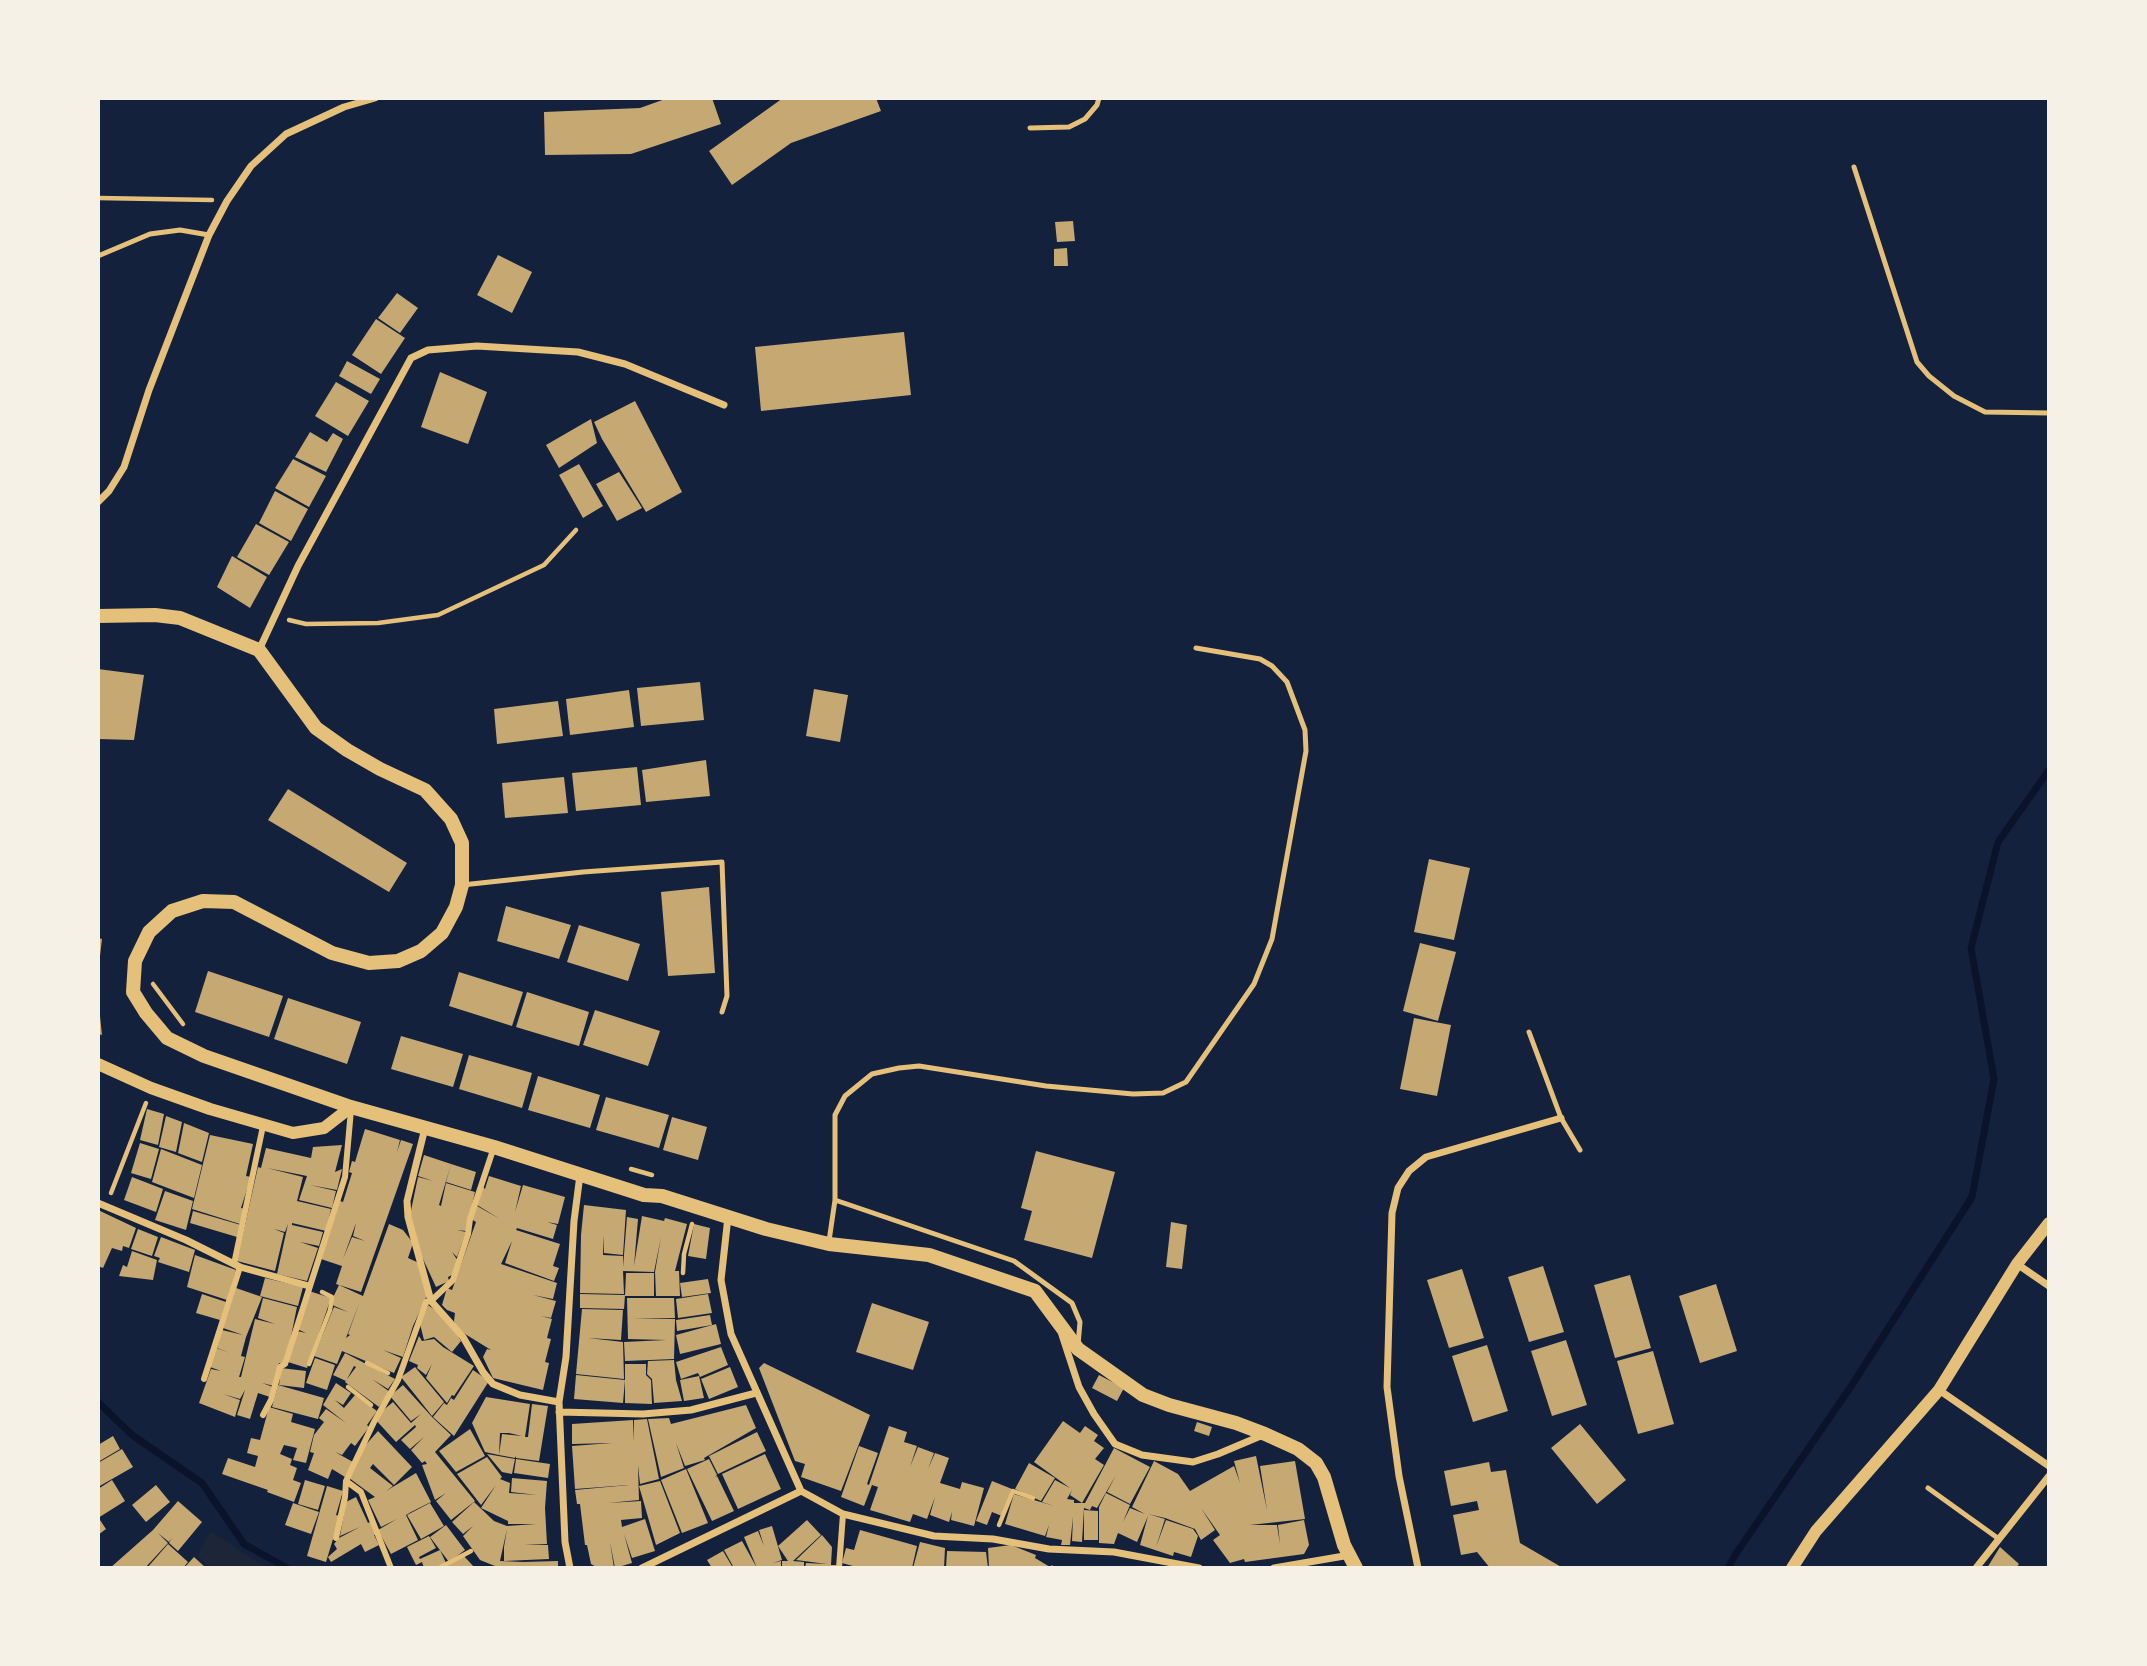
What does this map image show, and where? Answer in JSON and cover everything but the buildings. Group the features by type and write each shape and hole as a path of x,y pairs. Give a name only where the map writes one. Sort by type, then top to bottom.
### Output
{"main road":[{"path":"98,616 155,615 180,618 259,649 316,728 380,769 425,790 452,819 462,843 463,885 456,907 442,933 421,951 398,961 369,963 332,953 234,902 202,901 173,911 149,932 135,961 133,992 167,1038 204,1056 351,1107 494,1147 644,1195 662,1196 830,1244 929,1255 1035,1291 1078,1349 1143,1395 1265,1434 1298,1448 1317,1463 1324,1477 1344,1545 1354,1562"}],"street":[{"path":"98,502 109,491 124,467 149,390 209,235 227,201 251,166 286,134 344,107 375,98"},
{"path":"259,649 325,514 411,358 428,351 477,346 578,352 625,364 724,405"},
{"path":"98,1064 152,1088 263,1126 293,1133 324,1128 351,1107"},
{"path":"262,1415 271,1400 280,1367 285,1364 345,1177 351,1107"},
{"path":"1418,1568 1399,1476 1387,1387 1392,1213 1398,1188 1409,1171 1426,1157 1561,1118"},
{"path":"204,1379 237,1266 263,1126"},
{"path":"425,1128 407,1201 408,1217 431,1301 463,1337 493,1384 520,1395 559,1402"},
{"path":"336,1538 346,1481 398,1378 426,1302 431,1301 453,1280 494,1147"},
{"path":"570,1568 565,1542 559,1402 566,1357 580,1173"},
{"path":"102,1205 186,1240 237,1266 309,1286"},
{"path":"728,1216 721,1280 731,1334 801,1490 843,1514 934,1536 993,1539 1049,1549 1114,1552 1199,1568"},
{"path":"1791,1568 1816,1531 1939,1390 2017,1264 2049,1223"},
{"path":"2017,1264 2049,1286"},
{"path":"1056,1317 1079,1387 1115,1444 1142,1455 1193,1462 1265,1434"},
{"path":"1939,1390 2049,1466"},
{"path":"559,1412 643,1414 691,1410 756,1393"},
{"path":"1976,1568 2049,1476"},
{"path":"346,1481 361,1492 391,1568"},
{"path":"642,1568 801,1490"},
{"path":"839,1568 843,1514"},
{"path":"1274,1568 1354,1562"}],"lane":[{"path":"1030,128 1069,127 1086,119 1099,98"},
{"path":"1854,167 1917,362 1929,376 1954,396 1985,412 2049,413"},
{"path":"98,257 150,234 180,230 209,235"},
{"path":"830,1244 829,1232 835,1200 835,1115 845,1096 872,1074 919,1066 1046,1086 1133,1094 1163,1093 1186,1082 1254,984 1272,939 1306,751 1305,730 1287,682 1272,666 1260,660 1196,648"},
{"path":"463,885 583,872 722,862 727,996 722,1012"},
{"path":"1529,1032 1561,1118 1580,1150"},
{"path":"835,1200 1014,1261 1072,1303 1080,1322 1078,1349"},
{"path":"1928,1488 1999,1539"}],"path":[{"path":"98,198 227,201"},
{"path":"274,617 306,624 378,622 438,615 544,565 576,530"},
{"path":"150,981 182,1024 192,1030"},
{"path":"102,1205 152,1088"},
{"path":"683,1273 684,1254 697,1206"},
{"path":"309,1286 332,1297 330,1310 309,1364"},
{"path":"368,1363 398,1378"},
{"path":"348,1387 380,1412"},
{"path":"993,1539 1013,1491 1032,1498"},
{"path":"439,1568 471,1551"}],"shaded area":[{"path":"211,1531 266,1568 212,1568 197,1556"}],"waterway":[{"path":"1728,1568 1850,1388 1972,1197 1994,1079 1971,948 1998,842 2049,770"},
{"path":"98,1402 132,1435 202,1483 244,1544 287,1568"}]}
